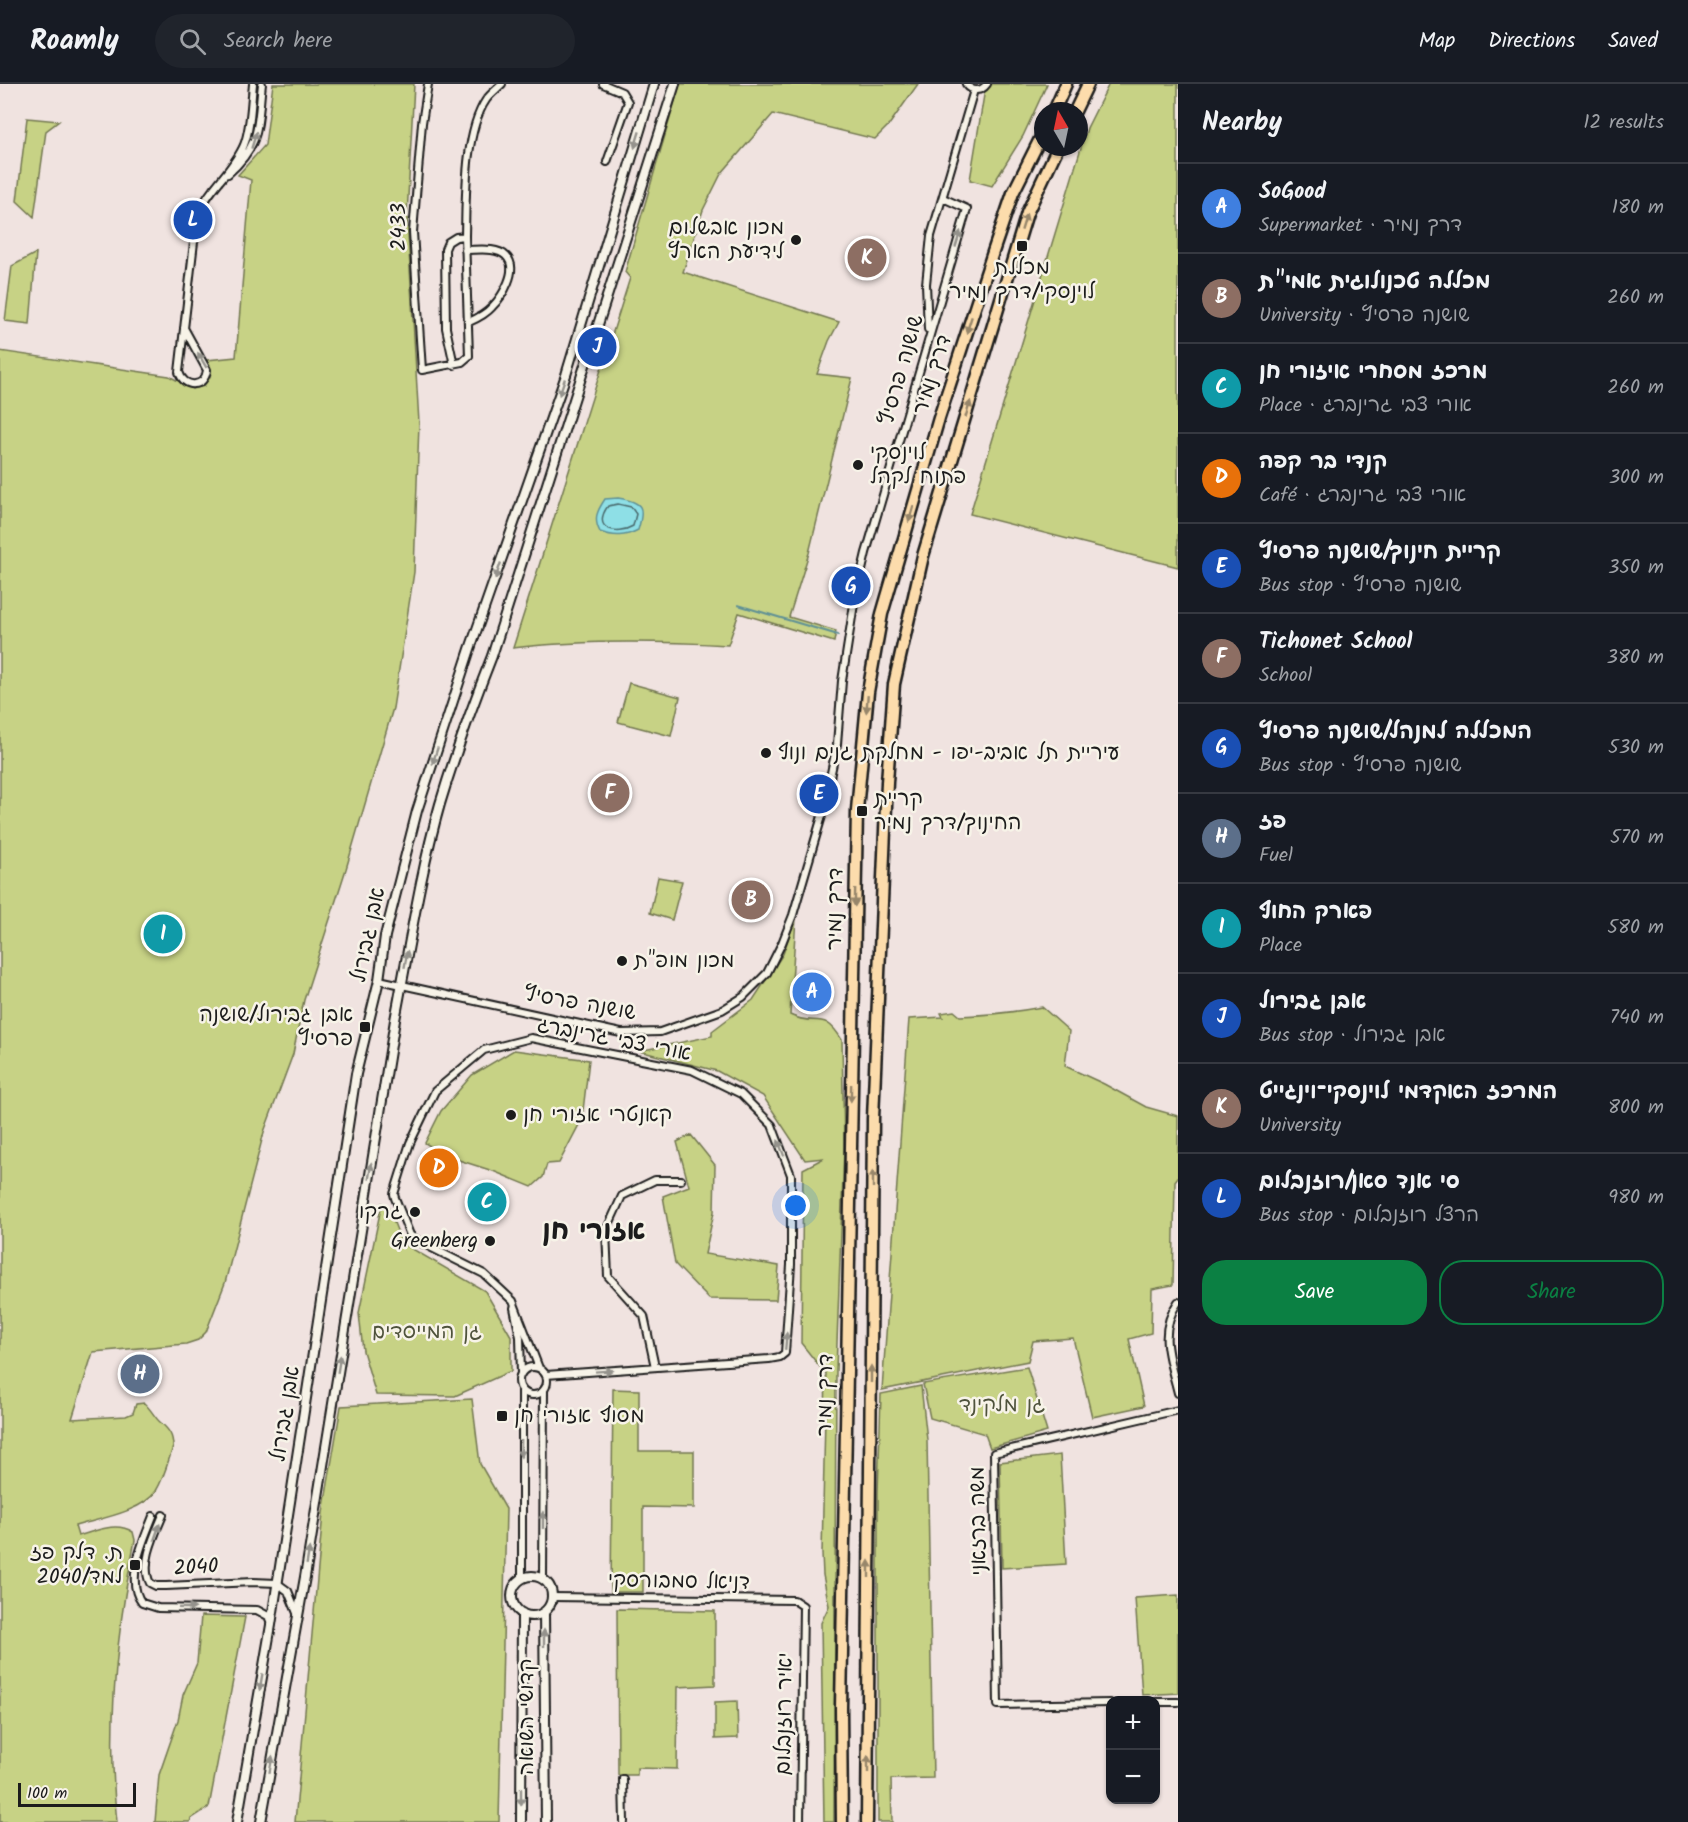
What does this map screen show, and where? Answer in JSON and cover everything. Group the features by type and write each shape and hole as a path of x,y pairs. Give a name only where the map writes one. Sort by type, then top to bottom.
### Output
{"highway":[{"path":"1058,102 1066,84"},
{"path":"1079,102 1088,84"},
{"name":"דרך נמיר","path":"842,1822 841,1672 857,821 868,692 882,614 939,417 1013,193 1034,151"},
{"name":"דרך נמיר","path":"867,1822 873,1119 887,782 894,684 923,556 1027,213 1054,156"}],"street":[{"path":"184,328 207,370 204,380 198,384 189,384 179,376 184,328 197,216 207,195 245,143 253,84"},
{"path":"218,182 243,160 254,141 262,84"},
{"name":"2433","path":"428,84 413,232 422,370 454,364"},
{"path":"465,236 456,237 448,242 445,249 446,328 454,364 462,362 469,356 465,250 466,176 477,122 486,100 502,84"},
{"path":"603,84 622,92 628,102 607,162"},
{"name":"אבן גבירול","path":"237,1822 272,1625 356,1074 379,980 385,936 417,811 470,649 566,375 654,84"},
{"name":"אבן גבירול","path":"261,1822 408,946 440,804 496,644 675,84"},
{"path":"966,84 974,90 983,88 987,84"},
{"path":"928,336 926,284 931,236 974,90"},
{"name":"שושנה פרסיץ","path":"379,980 621,1033 660,1032 722,1010 743,997 767,973 793,915 822,816 837,744 842,681 854,604 866,553 967,209 943,198"},
{"path":"465,250 498,252 507,256 511,264 503,293 483,315 469,322"},
{"name":"אורי צבי גרינברג","path":"539,1368 513,1301 484,1274 410,1235 394,1194 406,1153 435,1091 484,1050 531,1038 692,1070 741,1094 772,1125 791,1175 791,1265 785,1353 780,1357 769,1359 546,1375"},
{"path":"655,1367 644,1316 608,1275 606,1231 622,1196 655,1180 681,1180"},
{"path":"513,1301 520,1337 519,1384 522,1391 522,1578 513,1589 512,1596 522,1613 533,1616 544,1612 551,1603 550,1587 543,1579 533,1576 522,1578"},
{"path":"1178,1302 1171,1313 1165,1335 1178,1393"},
{"path":"521,1374 531,1367 539,1368 546,1375 547,1383 544,1390 543,1579"},
{"path":"522,1391 534,1395 544,1390"},
{"name":"משה ברזאני","path":"1106,1703 998,1705 994,1453 1178,1410"},
{"name":"2040","path":"163,1515 147,1564 150,1583 166,1586 277,1583"},
{"name":"2040","path":"153,1516 136,1568 136,1593 142,1603 158,1608 257,1610 268,1616 272,1625"},
{"path":"277,1583 283,1586 291,1597 297,1614"},
{"name":"דניאל סמבורסקי","path":"552,1597 794,1600 803,1606"},
{"name":"יאיר רוזנבלום","path":"800,1822 803,1606"},
{"name":"קדושי השואה","path":"544,1612 546,1822"},
{"name":"קדושי השואה","path":"521,1822 522,1613"},
{"path":"1160,1702 1178,1702"},
{"path":"623,1779 624,1822"}],"green space":[{"path":"273,84 414,84 407,216 419,423 414,572 393,708 346,869 304,1000 293,1054 264,1132 225,1283 206,1332 198,1340 186,1344 93,1352 72,1419 126,1416 133,1413 136,1404 144,1403 168,1430 173,1443 166,1470 156,1491 149,1498 119,1514 75,1526 78,1536 106,1528 120,1527 133,1532 135,1540 118,1645 115,1680 112,1751 117,1822 0,1822 0,351 169,376 193,389 204,386 208,380 207,360 236,357 251,180 238,175 265,145"},
{"path":"680,84 918,84 889,125 875,139 773,114 721,174 703,210 683,272 839,322 829,341 817,374 852,378 809,553 789,617 836,631 834,642 739,613 728,645 620,642 513,648 630,278 625,272"},
{"path":"984,84 1047,84 1039,102 1034,102 1034,112 1023,136 992,186 970,180"},
{"path":"1109,84 1178,84 1178,567 970,514 1079,156 1088,156 1088,126"},
{"path":"27,118 59,121 46,131 34,217 17,201"},
{"path":"36,253 30,324 5,321 12,266"},
{"path":"629,683 680,697 671,736 618,722"},
{"path":"658,877 682,881 672,920 650,913"},
{"path":"796,917 790,1015 806,1020 824,1021 830,1024 842,1040 844,1148 836,1370 834,1822 824,1822 821,1623 829,1606 823,1575 822,1553 826,1372 801,1343 803,1169 824,1158 805,1160 763,1096 717,1071 639,1051 712,1036 712,1031 753,1000 783,954"},
{"path":"1042,1007 1069,1031 1065,1066 1146,1107 1178,1116 1178,1177 1175,1181 1173,1285 1152,1289 1151,1333 1129,1339 1144,1406 1092,1417 1073,1338 1033,1341 1028,1361 882,1390 909,1019 943,1017 941,1013 954,1011 960,1016 970,1016"},
{"name":"קאנטרי אזורי חן","path":"514,1050 589,1060 582,1119 559,1163 547,1164 543,1177 532,1187 493,1171 446,1156 425,1143 441,1111 472,1075"},
{"path":"691,1135 715,1165 714,1212 705,1254 779,1266 776,1300 709,1299 675,1264 663,1196 689,1186 677,1142"},
{"name":"גן המייסדים","path":"382,1203 387,1205 402,1243 485,1291 511,1336 511,1371 455,1396 376,1395 363,1351 359,1313"},
{"name":"גן מלקינד","path":"1027,1367 1047,1432 990,1448 985,1434 930,1418 923,1384"},
{"path":"921,1386 927,1440 933,1778 891,1779 892,1822 878,1822 878,1493 881,1394"},
{"path":"613,1389 639,1390 639,1451 694,1451 694,1508 643,1507 643,1592 611,1592"},
{"path":"472,1399 480,1464 506,1509 499,1822 295,1822 323,1513 341,1406"},
{"path":"1060,1455 1066,1564 1002,1568 1000,1462"},
{"path":"1178,1595 1178,1693 1142,1695 1135,1598"},
{"path":"617,1609 715,1611 715,1685 678,1687 677,1769 637,1768 637,1775 618,1775"},
{"path":"201,1616 245,1617 209,1807 190,1822 155,1822 159,1775 178,1720 183,1695 197,1663"},
{"path":"737,1701 738,1738 715,1739 715,1702"}],"water":[{"path":"618,498 633,501 640,507 638,530 619,535 600,532 596,519 600,507 605,499"}],"waterway":[{"path":"738,605 838,635"}],"place":[{"name":"סי אנד סאן/רוזנבלום","path":"193,220"},
{"name":"מכון אבשלום לידיעת הארץ","path":"796,240"},
{"name":"מכללת לוינסקי/דרך נמיר","path":"1022,246"},
{"name":"המרכז האקדמי לוינסקי־וינגייט","path":"867,258"},
{"name":"אבן גבירול","path":"597,347"},
{"name":"לוינסקי פתוח לקהל","path":"858,465"},
{"name":"המכללה למנהל/שושנה פרסיץ","path":"851,586"},
{"name":"עיריית תל אביב-יפו - מחלקת גנים ונוף","path":"766,753"},
{"name":"Tichonet School","path":"610,793"},
{"name":"קריית חינוך/שושנה פרסיץ","path":"819,794"},
{"name":"קריית החינוך/דרך נמיר","path":"862,811"},
{"name":"מכללה טכנולוגית אמי\"ת","path":"751,900"},
{"name":"פארק החוף","path":"163,934"},
{"name":"מכון מופ\"ת","path":"622,961"},
{"name":"SoGood","path":"812,992"},
{"name":"אבן גבירול/שושנה פרסיץ","path":"365,1027"},
{"name":"קאנטרי אזורי חן","path":"511,1115"},
{"name":"קנדי בר קפה","path":"439,1168"},
{"name":"מרכז מסחרי איזורי חן","path":"487,1202"},
{"name":"גרקו","path":"415,1212"},
{"name":"Greenberg","path":"490,1241"},
{"name":"פז","path":"140,1374"},
{"name":"מסוף אזורי חן","path":"502,1416"},
{"name":"ת. דלק פז למד/2040","path":"135,1565"}],"district":[{"name":"אזורי חן","path":"594,1231"}]}
